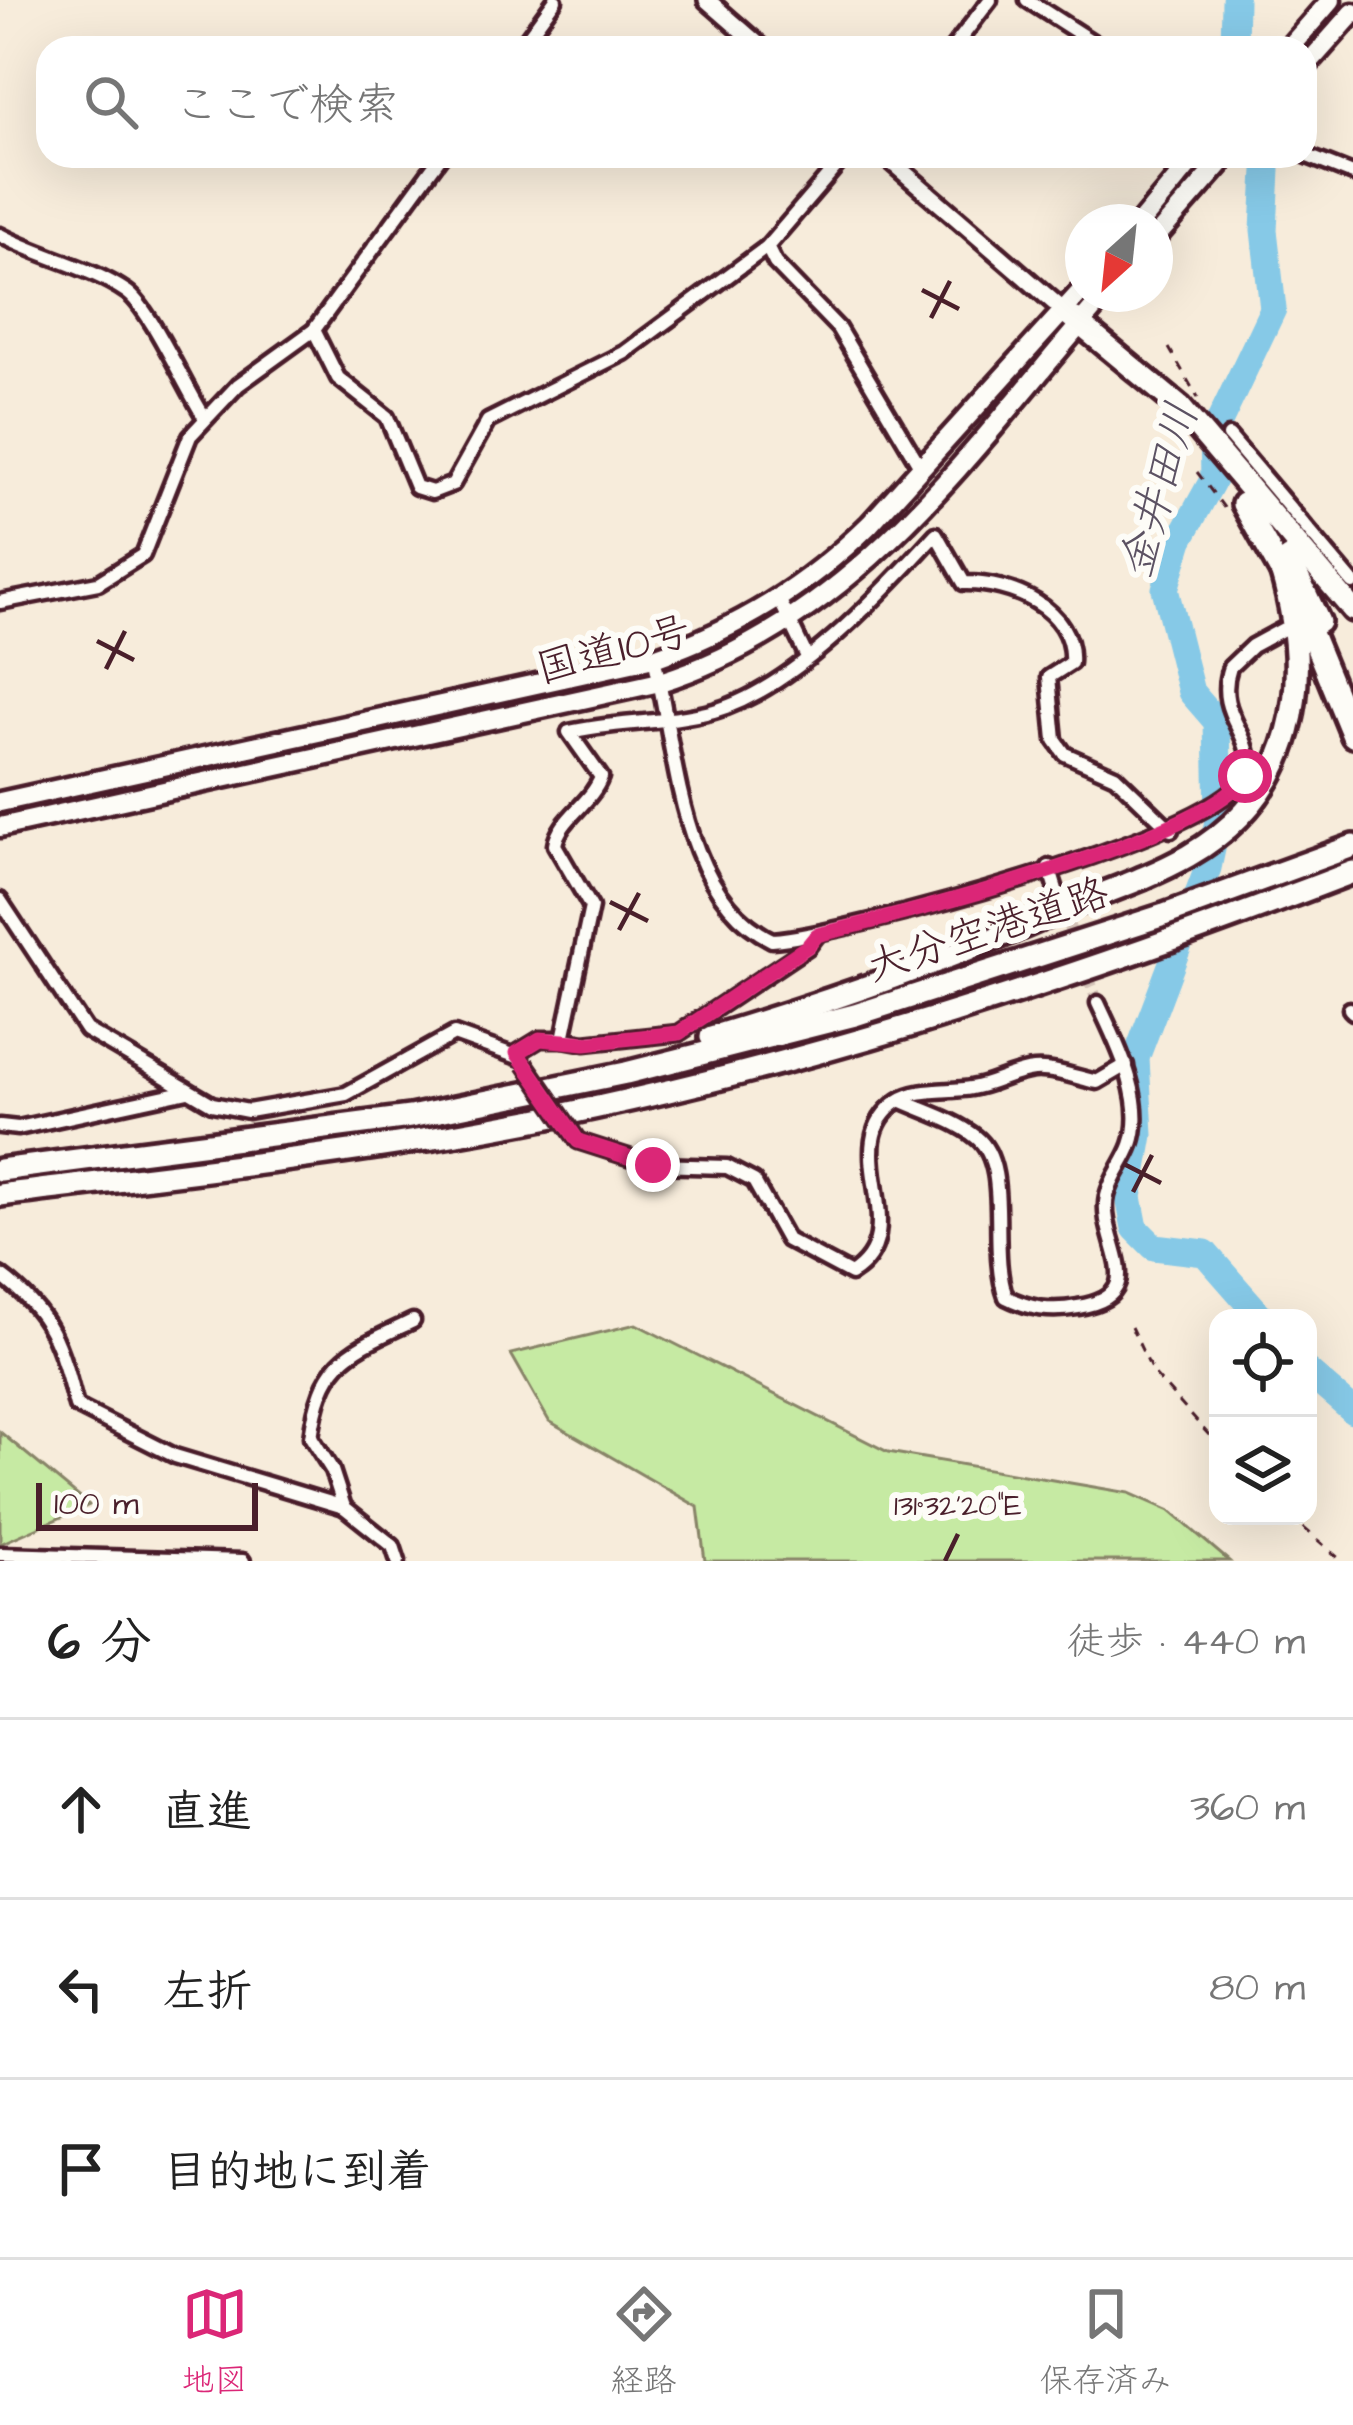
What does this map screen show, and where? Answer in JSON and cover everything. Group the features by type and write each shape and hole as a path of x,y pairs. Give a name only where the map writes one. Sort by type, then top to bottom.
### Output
{"highway":[{"path":"1300,36 1331,0"},
{"path":"1317,54 1353,13"},
{"path":"1156,204 1186,168"},
{"path":"1173,218 1216,168"},
{"name":"国道10号","path":"0,827 660,682 744,651 792,623 877,557 1074,312"},
{"name":"国道10号","path":"0,802 654,658 707,639 779,599 836,557 1079,312"},
{"path":"1072,317 1202,432 1281,571 1353,736"},
{"path":"1161,395 1201,464 1264,510 1353,610"},
{"path":"1264,510 1299,576 1353,704"},
{"path":"410,1117 691,1043 944,962 1192,854 1235,819 1267,778 1295,714 1298,636 1281,571"},
{"name":"大分空港道路","path":"0,1170 410,1117 626,1073 855,1015 1232,892 1353,846"},
{"name":"大分空港道路","path":"0,1195 461,1133 653,1092 886,1031 1226,921 1353,872"},
{"path":"1226,921 1353,884"}],"street":[{"path":"529,36 555,0"},
{"path":"707,0 748,36"},
{"path":"962,36 990,0"},
{"path":"1027,0 1083,36"},
{"path":"1317,160 1353,174"},
{"path":"0,602 98,584 143,555 162,519 175,470 206,418 238,385 314,330 432,168"},
{"path":"314,330 338,378 387,417 409,478 416,487 432,492 453,484 488,421 624,353 767,247 835,168"},
{"path":"899,168 1072,317"},
{"path":"0,235 130,294 149,316 173,369 206,418"},
{"path":"767,247 775,263 838,328 921,468"},
{"path":"1228,436 1353,584"},
{"path":"563,1039 591,907 559,856 556,836 586,806 601,777 568,732 718,710 765,689 895,579 936,534 964,583 992,583 1036,602 1064,624 1072,644 1071,663 1048,677 1055,740 1065,754 1115,776 1171,830"},
{"path":"779,599 807,657"},
{"path":"654,658 693,838 715,892 730,913 772,940 817,935 1049,867 1171,830 1204,811 1232,793 1245,776 1249,753 1228,712 1226,679 1238,656 1289,626"},
{"path":"1049,867 1058,896"},
{"path":"0,899 86,1030 212,1103 248,1111 346,1094 454,1034 521,1059 578,1141 653,1165 727,1167 754,1181 787,1240 851,1274 882,1237 872,1141 884,1114 899,1100 977,1088 1036,1070 1097,1082 1126,1065"},
{"path":"521,1059 540,1039 585,1043 679,1033 808,946 817,935"},
{"path":"899,1100 967,1131 991,1154 998,1187 994,1240 1006,1297 1028,1308 1097,1304 1115,1291 1121,1277 1106,1198 1133,1140 1126,1065 1098,1003"},
{"path":"0,1126 38,1124 188,1091"},
{"path":"0,1275 36,1302 61,1347 76,1406 175,1456 344,1507 393,1546 398,1561"},
{"path":"344,1507 332,1470 311,1437 315,1403 330,1366 413,1321"},
{"path":"0,1554 243,1561"}],"path":[{"path":"1168,348 1202,404"},
{"path":"1201,464 1231,490"},
{"path":"1131,1327 1153,1373 1209,1435"},
{"path":"1300,1525 1342,1561"}],"green space":[{"path":"636,1324 888,1452 1129,1493 1170,1511 1229,1561 705,1561 698,1507 549,1421 511,1354"},
{"path":"0,1432 89,1505 0,1544"}],"waterway":[{"name":"金井田川","path":"1234,36 1235,0"},
{"name":"金井田川","path":"1254,1309 1205,1253 1154,1247 1135,1228 1129,1197 1140,1135 1136,1058 1208,868 1219,816 1217,722 1191,692 1165,589 1180,540 1214,478 1213,435 1273,309 1264,230 1267,170"},
{"name":"金井田川","path":"1317,1380 1353,1411"}],"tunnel":[{"path":"1062,908 1098,1003"}],"route":[{"path":"653,1165 578,1141 517,1053 540,1039 585,1043 679,1033 808,946 817,935 1150,839 1232,793 1245,776"}]}
